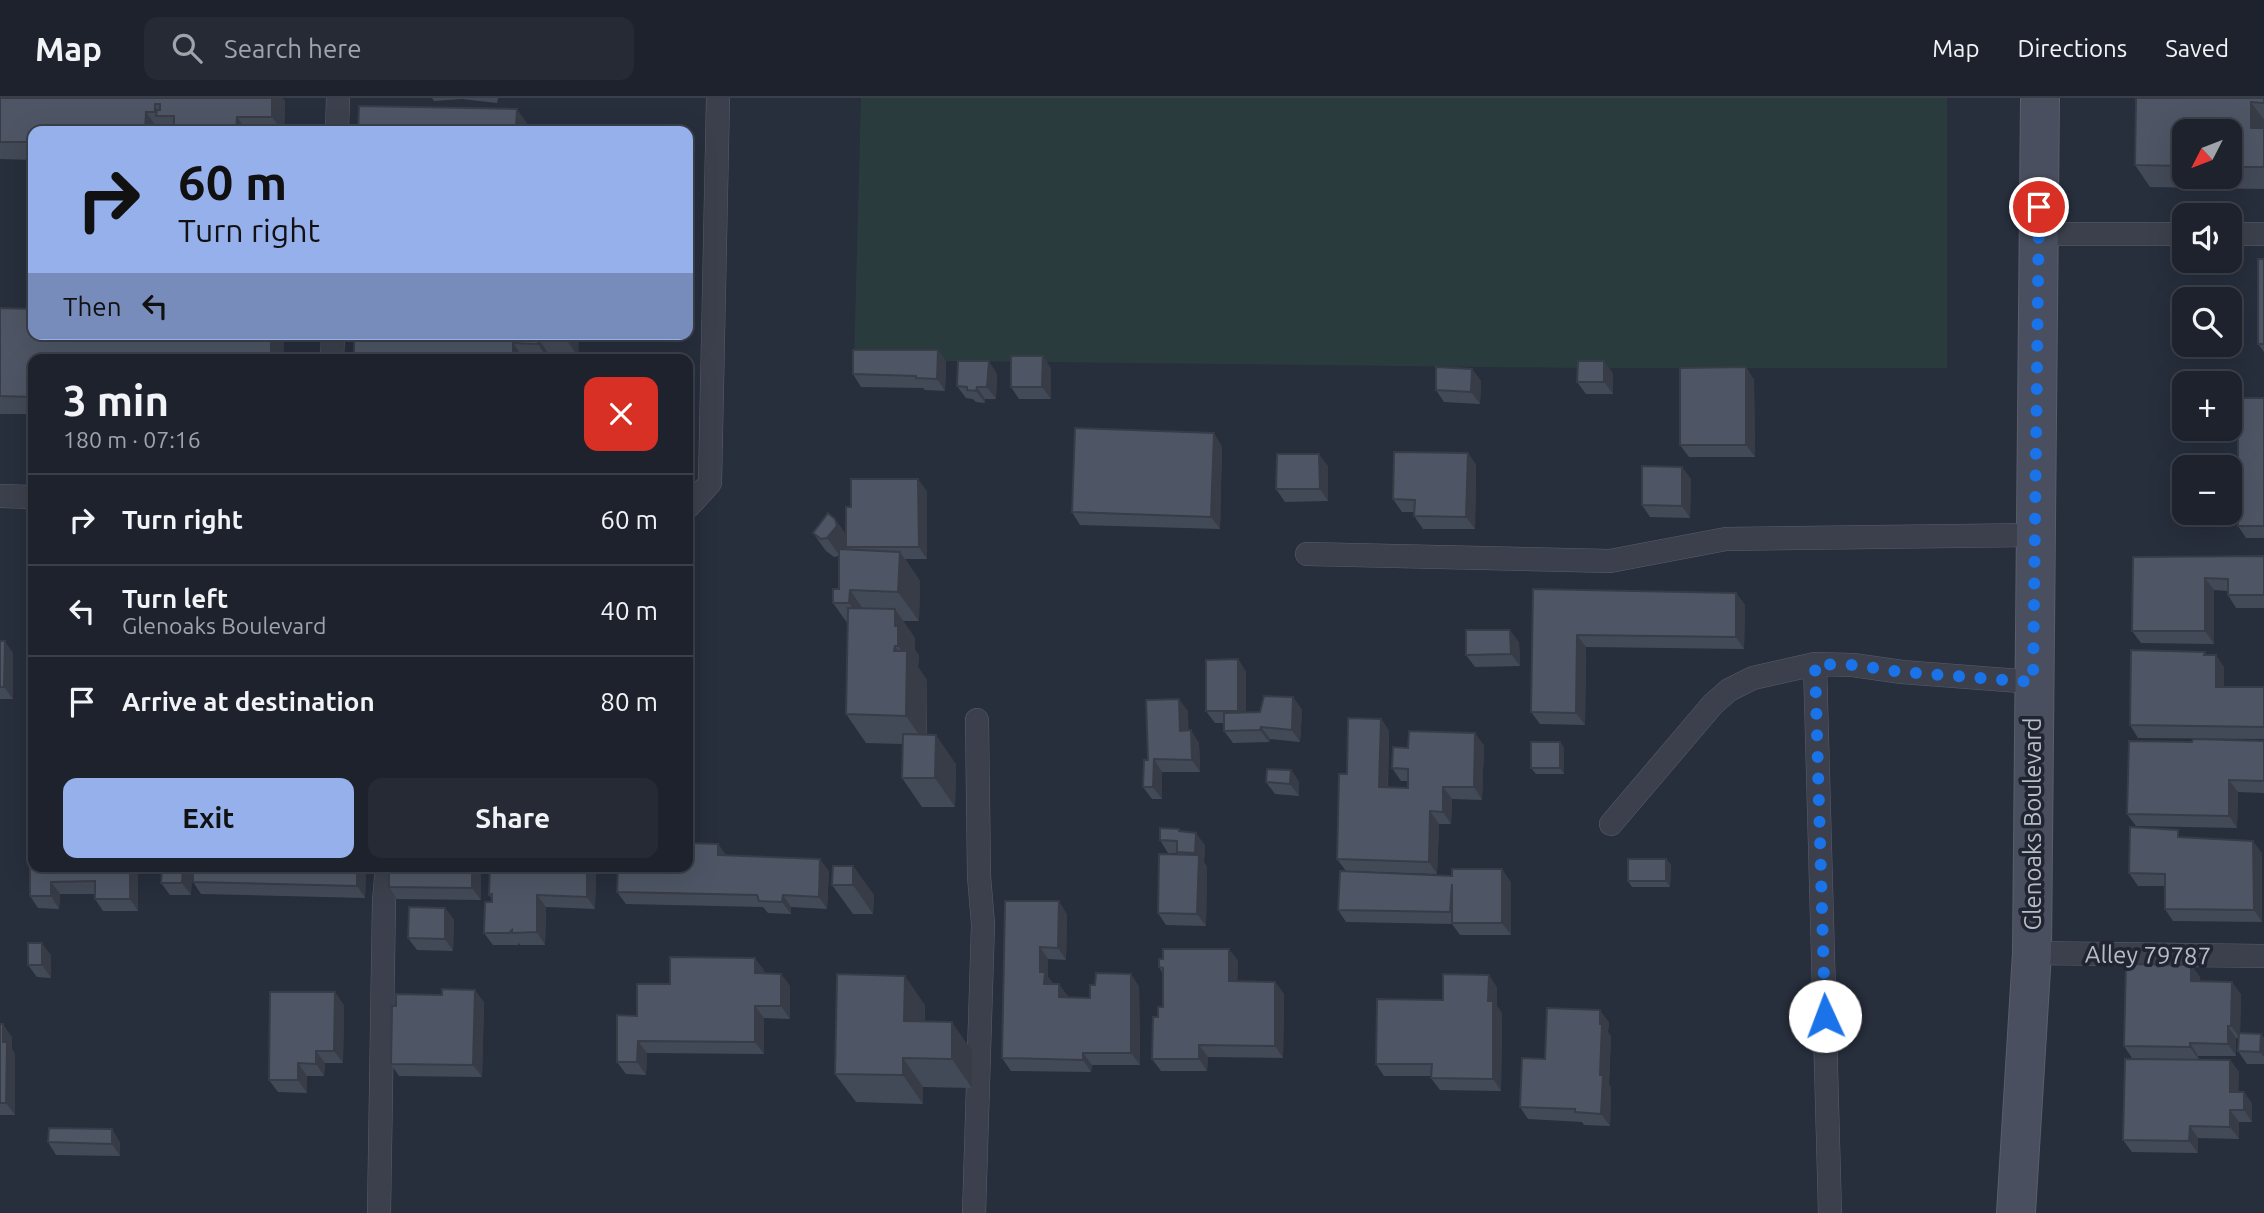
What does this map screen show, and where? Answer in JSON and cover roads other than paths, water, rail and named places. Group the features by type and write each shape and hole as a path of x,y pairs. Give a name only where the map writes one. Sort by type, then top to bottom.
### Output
{"main road":[{"name":"Glenoaks Boulevard","path":"2016,1213 2032,953 2040,98"}],"lane":[{"path":"337,126 338,98"},
{"path":"693,502 710,483 718,98"},
{"path":"2039,234 2172,234"},
{"path":"2242,234 2264,234"},
{"path":"0,496 28,497"},
{"path":"1307,554 1610,561 1726,538 2036,535"},
{"path":"1815,664 1830,1213"},
{"path":"1611,824 1713,704 1729,690 1753,678 1815,664 1853,665 1902,672 2033,682"},
{"path":"974,1213 983,923 979,876 977,719"},
{"path":"379,1213 386,872"},
{"name":"Alley 79787","path":"2032,953 2264,956"}]}
